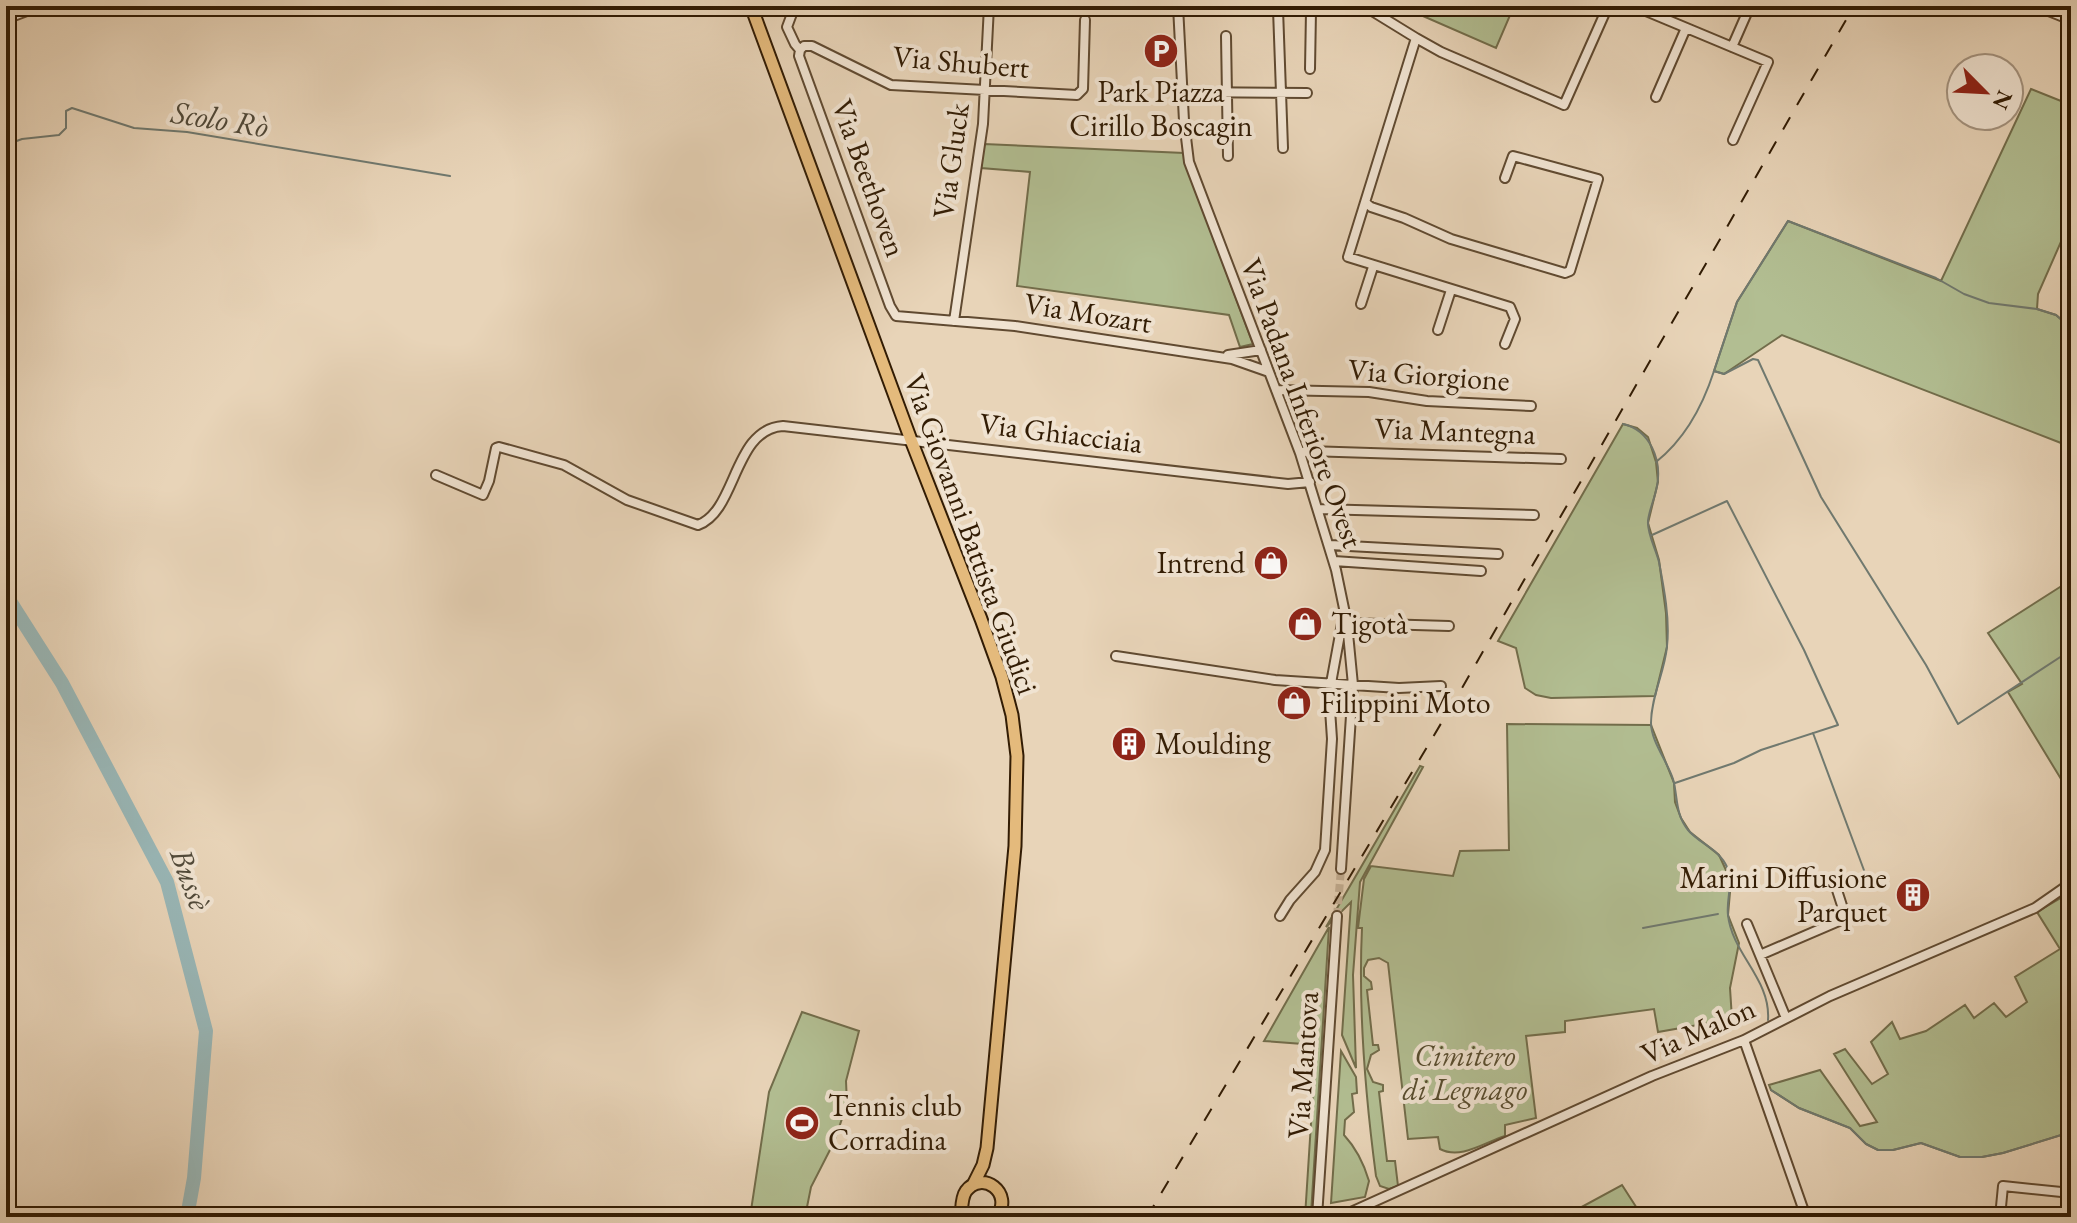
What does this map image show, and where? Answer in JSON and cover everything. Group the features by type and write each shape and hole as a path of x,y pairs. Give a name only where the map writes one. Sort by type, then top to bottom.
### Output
{"main road":[{"name":"Via Giovanni Battista Giudici","path":"751,6 1002,677 1012,715 1017,756 1015,846 987,1148 988,1164 1003,1199 1000,1216"},
{"name":"Via Giovanni Battista Giudici","path":"964,1213 966,1192 979,1177 987,1148"},
{"path":"973,1185 982,1183 996,1188"}],"street":[{"path":"6,19 40,6"},
{"path":"114,6 158,6"},
{"name":"Via Beethoven","path":"801,6 793,11 787,21 790,34 800,50 799,56 893,314 898,317 954,321"},
{"name":"Via Gluck","path":"954,321 983,124 989,6"},
{"name":"Via Padana Inferiore Ovest","path":"1178,6 1186,145 1192,172 1310,482 1330,545 1347,623 1353,685 1341,869"},
{"path":"1310,69 1311,11 1314,6"},
{"path":"1364,6 1441,52 1564,105 1608,6"},
{"path":"1634,6 1768,62 1733,140"},
{"path":"1732,47 1750,6"},
{"path":"2036,6 2071,20"},
{"path":"1278,9 1283,148"},
{"name":"Via Shubert","path":"800,50 804,46 812,46 891,85 1081,93 1085,20"},
{"path":"1656,97 1686,28"},
{"path":"1226,36 1228,156"},
{"path":"1416,38 1348,257 1513,310 1515,319 1505,344"},
{"path":"1182,92 1307,93"},
{"path":"1366,203 1451,239 1565,273 1570,271 1598,179 1513,156 1505,178"},
{"path":"1361,304 1373,267"},
{"path":"1438,330 1451,290"},
{"name":"Via Mozart","path":"954,321 1015,326 1215,356 1269,372"},
{"name":"Via Mozart","path":"1215,356 1261,350"},
{"name":"Via Giorgione","path":"1276,390 1369,392 1427,401 1531,406"},
{"name":"Via Ghiacciaia","path":"436,475 483,495 496,448 499,447 564,465 627,500 698,525 715,513 755,439 772,426 1288,484 1310,482"},
{"name":"Via Mantegna","path":"1300,453 1561,459"},
{"path":"1319,509 1534,515"},
{"path":"1330,545 1498,554"},
{"path":"1334,561 1481,571"},
{"path":"1280,916 1315,872 1325,850 1332,739 1330,683 1344,610"},
{"path":"1347,623 1449,626"},
{"path":"1116,656 1275,680 1441,686"},
{"name":"Via Malon","path":"1340,1217 1652,1076 1744,1040 1830,996 2035,908 2071,883"},
{"path":"1760,955 1846,918 1836,887"},
{"name":"Via Mantova","path":"1317,1217 1337,916"},
{"path":"1747,924 1786,1018"},
{"path":"1744,1040 1806,1217"},
{"path":"2000,1217 2003,1186 2071,1193"}],"green space":[{"path":"1400,6 1514,6 1496,48"},
{"path":"2031,89 2071,105 2071,219 2038,294 2037,309 2056,315 2071,328 2071,449 1782,335 1724,374 1714,371 1737,302 1788,221 1941,281 2011,132 2025,132 2025,102"},
{"path":"984,144 1184,153 1253,344 1240,347 1229,315 1017,286 1030,172 981,168"},
{"path":"1623,424 1637,428 1648,437 1656,462 1658,482 1648,523 1659,560 1667,647 1655,696 1551,698 1536,695 1525,688 1516,648 1498,641"},
{"path":"2071,580 2071,774 2061,779 2008,692 2022,684 1988,633"},
{"name":"Cimitero di Legnago","path":"1507,724 1651,725 1674,783 1675,802 1681,818 1690,832 1719,855 1731,881 1728,915 1739,943 1730,988 1732,1019 1658,1032 1654,1009 1565,1021 1565,1032 1526,1036 1536,1118 1505,1125 1505,1136 1473,1149 1448,1152 1440,1149 1438,1137 1408,1139 1388,963 1379,958 1368,960 1364,976 1371,982 1372,989 1367,990 1373,1045 1378,1045 1379,1050 1371,1055 1367,1069 1373,1082 1383,1085 1383,1091 1379,1092 1387,1161 1395,1161 1398,1186 1389,1189 1380,1186 1376,1176 1366,1083 1361,990 1362,928 1358,928 1364,879 1371,866 1453,876 1460,851 1509,850"},
{"path":"1420,766 1423,767 1360,882 1353,975 1356,1068 1342,1035 1351,902 1326,927"},
{"path":"2071,892 2071,1132 1982,1157 1960,1157 1921,1143 1893,1150 1878,1150 1866,1144 1850,1128 1799,1108 1771,1090 1769,1085 1820,1070 1860,1126 1877,1122 1834,1054 1845,1049 1872,1084 1888,1074 1871,1042 1892,1022 1900,1039 1926,1031 1965,1005 1974,1018 1994,1003 2006,1017 2027,1002 2015,977 2060,949 2037,912"},
{"path":"1329,927 1311,1214 1305,1217 1316,1045 1264,1041"},
{"name":"Tennis club Corradina","path":"802,1012 859,1031 846,1081 847,1104 834,1142 811,1187 805,1217 750,1217 769,1092"},
{"path":"1341,1051 1356,1077 1357,1093 1352,1094 1354,1112 1345,1120 1344,1135 1360,1157 1369,1181 1365,1197 1331,1203"},
{"path":"1622,1185 1640,1213 1660,1210 1661,1217 1579,1217 1576,1210"}],"waterway":[{"name":"Scolo Rò","path":"6,145 22,139 59,135 66,128 66,111 72,108 134,128 187,132 450,176"},
{"path":"1714,371 1737,302 1788,221 1936,278 1964,294 1989,303 2037,309 2056,315 2071,328"},
{"path":"1656,462 1676,443 1692,421 1714,371 1724,374 1753,359 1758,360 1821,497 1926,665 1958,724 2071,650"},
{"path":"1623,424 1647,439 1658,466 1648,526 1663,582 1668,636 1666,656 1653,703 1652,730 1673,779 1684,824 1727,867 1731,929 1764,992 1768,1020"},
{"path":"1652,535 1727,501 1804,650 1838,725 1675,783"},
{"name":"Bussè","path":"6,595 62,683 167,882 206,1031 194,1178 187,1217"},
{"path":"1813,733 1865,873"},
{"path":"1643,928 1718,914"},
{"path":"1771,1090 1799,1108 1850,1128 1866,1144 1878,1150 1893,1150 1921,1143 1960,1157 1982,1157 2071,1132"}],"tunnel":[{"path":"1337,916 1341,869"}],"railway":[{"path":"1147,1217 1458,695 1854,6"}],"place":[{"name":"Park Piazza Cirillo Boscagin","path":"1161,51"},
{"name":"Intrend","path":"1271,563"},
{"name":"Tigotà","path":"1305,624"},
{"name":"Filippini Moto","path":"1294,703"},
{"name":"Moulding","path":"1129,744"},
{"name":"Marini Diffusione Parquet","path":"1913,895"},
{"name":"Tennis club Corradina","path":"802,1123"}]}
